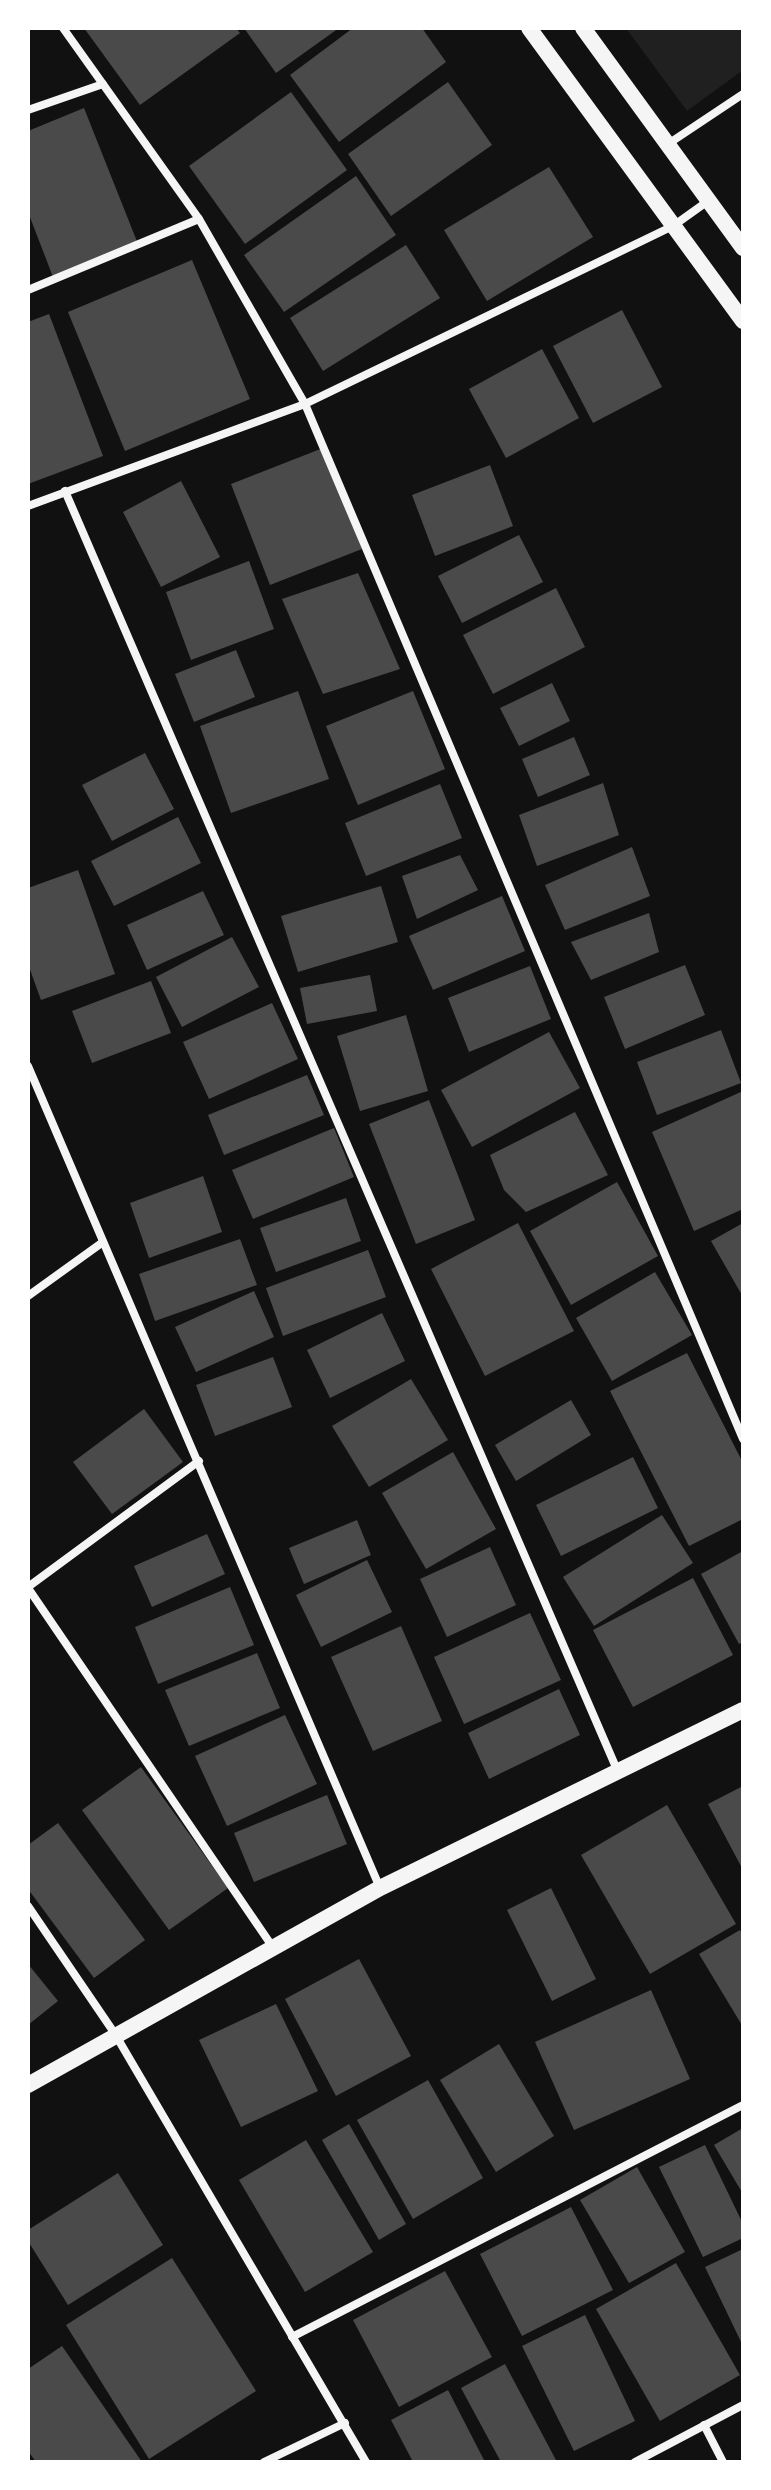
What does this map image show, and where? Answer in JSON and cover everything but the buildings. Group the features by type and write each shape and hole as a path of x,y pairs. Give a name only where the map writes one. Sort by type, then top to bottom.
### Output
{"main road":[{"path":"529,28 743,321"},
{"path":"583,28 743,248"},
{"path":"28,2085 380,1888 743,1710"}],"street":[{"path":"63,28 199,219 305,404 743,1439"},
{"path":"28,110 103,84"},
{"path":"668,144 743,94"},
{"path":"28,506 305,404 673,226 708,200"},
{"path":"28,290 199,219"},
{"path":"65,491 618,1773"},
{"path":"28,1066 380,1888"},
{"path":"28,1296 103,1242"},
{"path":"199,1461 28,1588 272,1946"},
{"path":"28,1906 115,2034 366,2462"},
{"path":"292,2337 743,2105"},
{"path":"635,2462 743,2405"},
{"path":"264,2462 345,2423"},
{"path":"704,2425 723,2462"}],"shaded area":[{"path":"626,28 743,28 743,70 687,111"}]}
